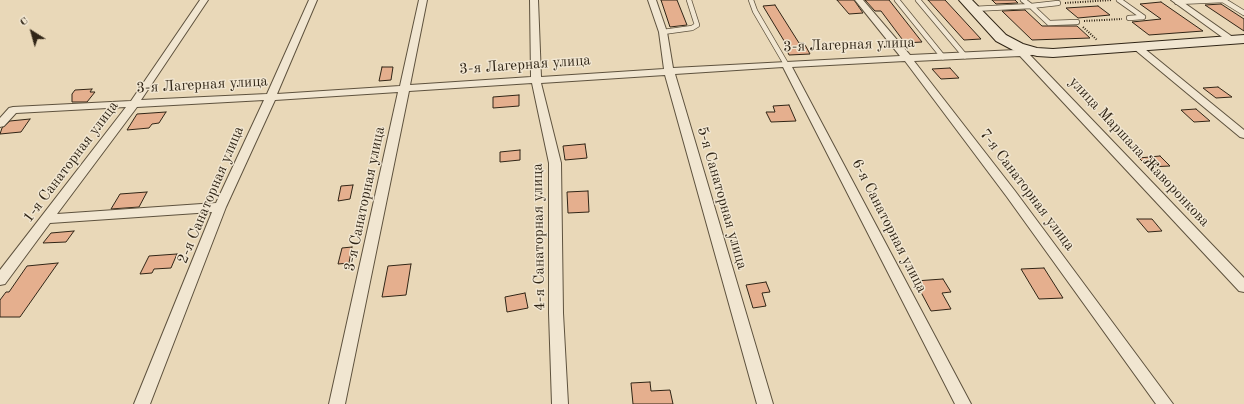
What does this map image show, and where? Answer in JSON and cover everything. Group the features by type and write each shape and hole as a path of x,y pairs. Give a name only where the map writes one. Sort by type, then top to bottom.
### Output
{"main road":[{"name":"улица Маршала Жаворонкова","path":"965,0 1002,38"},
{"name":"3-я Лагерная улица","path":"1002,38 1022,49 1040,52 1241,40"}],"street":[{"name":"1-я Санаторная улица","path":"0,280 133,105 204,0"},
{"name":"2-я Санаторная улица","path":"142,404 220,207 271,97 313,0"},
{"name":"3-я Санаторная улица","path":"337,404 423,0"},
{"name":"4-я Санаторная улица","path":"534,0 536,81 555,162 556,313 560,404"},
{"name":"5-я Санаторная улица","path":"652,0 664,32 669,71 765,404"},
{"name":"7-я Санаторная улица","path":"858,0 908,59 1011,194 1165,404"},
{"path":"1176,1 1241,40"},
{"name":"улица Маршала Жаворонкова","path":"1002,38 1023,53 1244,287"},
{"path":"1137,47 1244,135"},
{"name":"3-я Лагерная улица","path":"0,124 13,110 271,97 786,64 1040,52"},
{"name":"6-я Санаторная улица","path":"786,64 963,404"},
{"path":"47,219 220,207"}],"lane":[{"path":"664,32 692,28 697,25 689,0"},
{"path":"751,0 755,11 786,64"},
{"path":"897,0 943,57"},
{"path":"918,0 965,56"},
{"path":"1023,0 1049,23 1077,22"},
{"path":"1119,0 1143,17 1129,18"},
{"path":"1176,1 1223,0 1244,13"},
{"path":"974,9 1058,3"}],"path":[{"path":"1058,3 1119,0"},
{"path":"1077,22 1129,18"},
{"path":"1077,22 1106,49"}],"building":[{"path":"661,0 677,0 687,25 670,27"},
{"path":"837,0 854,0 863,13 849,14"},
{"path":"865,0 889,0 922,42 905,43 881,11 875,11"},
{"path":"928,0 945,0 981,39 964,40"},
{"path":"992,0 1015,0 1018,3 996,4"},
{"path":"1161,2 1203,31 1149,35 1132,22 1161,19 1140,4"},
{"path":"1221,4 1244,19 1244,31 1205,5"},
{"path":"775,5 799,43 804,43 810,54 789,55 784,44 786,44 763,6"},
{"path":"1098,6 1110,15 1078,18 1066,8"},
{"path":"1025,10 1042,26 1077,26 1090,38 1032,40 1002,11"},
{"path":"382,67 393,67 391,80 379,81"},
{"path":"950,68 959,78 941,79 932,69"},
{"path":"1218,87 1232,97 1216,98 1203,88"},
{"path":"92,89 90,92 95,92 87,102 72,102 72,94 75,90"},
{"path":"519,95 519,106 493,108 493,97"},
{"path":"789,105 796,121 771,122 766,112 775,112 773,106"},
{"path":"1196,109 1210,121 1194,122 1181,110"},
{"path":"166,112 159,123 152,124 149,128 127,130 137,114"},
{"path":"30,119 21,132 0,134 2,128 10,121"},
{"path":"585,144 587,158 565,160 563,146"},
{"path":"520,150 520,160 500,162 500,152"},
{"path":"1160,156 1170,166 1148,167 1139,158"},
{"path":"353,185 350,199 338,201 341,186"},
{"path":"588,191 589,212 568,213 567,192"},
{"path":"147,192 139,207 111,209 120,194"},
{"path":"1137,219 1152,219 1162,231 1148,232"},
{"path":"74,231 66,242 43,243 51,233"},
{"path":"352,247 349,263 338,264 342,248"},
{"path":"177,254 171,268 154,269 152,273 140,274 149,256"},
{"path":"58,263 20,317 0,317 0,300 6,292 9,292 27,266"},
{"path":"411,264 406,295 382,297 388,266"},
{"path":"1044,268 1063,298 1039,299 1021,269"},
{"path":"943,279 951,292 942,293 951,309 931,311 915,281"},
{"path":"766,282 770,292 762,293 766,306 753,308 746,285"},
{"path":"525,293 528,308 507,312 505,297"},
{"path":"650,382 651,391 670,390 673,404 633,404 631,383"}]}
